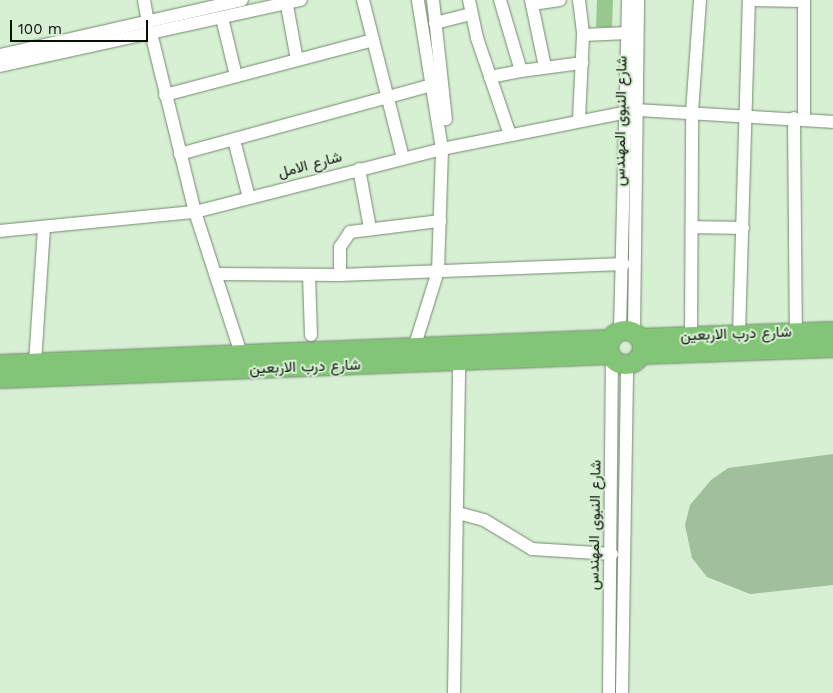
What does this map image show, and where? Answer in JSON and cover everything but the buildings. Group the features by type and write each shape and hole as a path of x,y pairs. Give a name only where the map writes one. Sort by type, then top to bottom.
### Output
{"highway":[{"name":"شارع درب الاربعين","path":"0,378 94,367 244,362 458,361 624,346 691,336 833,331"},
{"name":"شارع درب الاربعين","path":"244,362 414,348 833,347"},
{"name":"شارع درب الاربعين","path":"0,364 35,363 73,368"}],"street":[{"path":"144,0 149,28 195,212 244,362"},
{"path":"0,66 149,28 216,3 242,0"},
{"path":"0,55 149,28 222,18 301,0"},
{"path":"363,0 404,158"},
{"path":"418,0 442,149"},
{"path":"414,348 438,271 442,149 446,127 433,0"},
{"path":"469,0 471,14 490,77 510,135"},
{"path":"500,0 521,70"},
{"path":"545,67 531,2 560,0"},
{"path":"579,0 583,35 579,121"},
{"name":"شارع النبوى المهندس","path":"609,691 612,554 624,346 632,111 628,0"},
{"name":"شارع النبوى المهندس","path":"622,691 624,264 638,0"},
{"path":"691,336 692,112 700,0"},
{"path":"739,334 748,0 804,0 799,119 796,332"},
{"path":"287,2 298,60"},
{"path":"435,23 471,14"},
{"path":"222,18 236,76"},
{"path":"583,35 628,33"},
{"path":"165,94 373,40"},
{"path":"490,77 521,70 582,63"},
{"path":"180,154 389,99 432,85"},
{"name":"شارع الامل","path":"0,231 195,212 442,149 632,111 692,112 833,122"},
{"path":"234,140 249,198"},
{"path":"359,169 370,228"},
{"path":"340,275 344,238 350,232 370,228 440,221"},
{"path":"35,363 44,228"},
{"path":"692,228 743,228"},
{"path":"215,274 340,275 624,264"},
{"path":"309,275 311,335"},
{"path":"454,693 458,513 458,361"},
{"path":"458,513 484,520 532,549 612,554"},
{"path":"609,691 622,691"}],"green space":[{"path":"833,454 833,585 750,594 707,577 692,558 685,525 690,505 711,480 728,468"}]}
